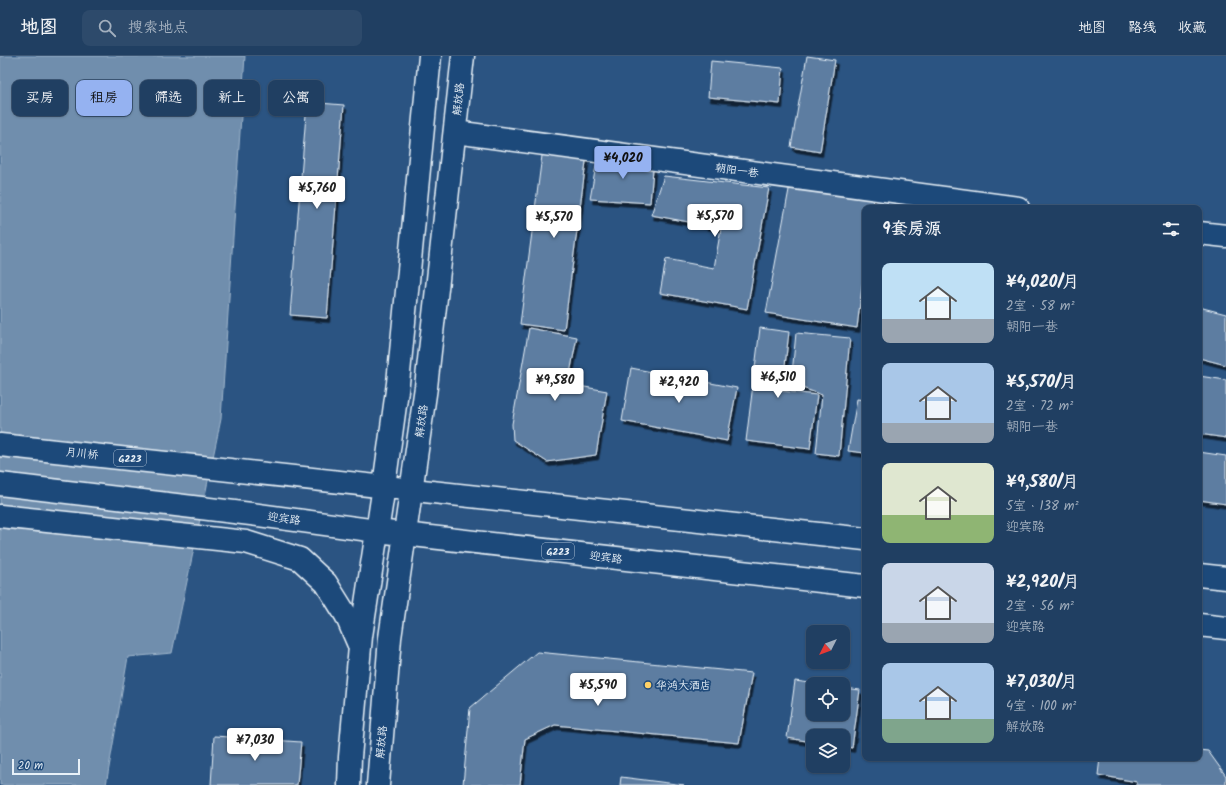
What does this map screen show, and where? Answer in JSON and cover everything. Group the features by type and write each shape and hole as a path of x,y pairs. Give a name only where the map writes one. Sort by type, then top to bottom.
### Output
{"main road":[{"path":"349,785 350,757 360,646 398,383 430,56"},
{"name":"解放路","path":"378,785 390,638 426,387 463,56"},
{"name":"朝阳一巷","path":"455,132 996,205"},
{"path":"1202,232 1226,236"},
{"name":"月川桥","path":"0,445 260,471 384,486"},
{"name":"迎宾路","path":"0,484 251,514 377,531 862,586"},
{"name":"G223","path":"384,486 862,539"},
{"path":"0,516 246,542 300,559 326,583 346,615 360,646"},
{"path":"1202,575 1226,578"},
{"path":"1202,625 1226,628"}],"water":[{"path":"0,56 245,56 243,80 204,80 204,116 241,116 221,419 172,653 128,657 106,785 0,785"}],"building":[{"path":"807,56 835,60 820,152 791,147"},
{"path":"711,61 783,68 780,104 708,97"},
{"path":"324,103 344,105 327,318 290,315 306,116 324,116"},
{"path":"543,148 587,154 564,330 520,324"},
{"path":"654,159 650,203 590,199 597,160"},
{"path":"664,176 769,188 747,309 660,293 666,259 714,268 721,228 651,215"},
{"path":"791,179 874,190 872,205 862,205 862,287 857,328 766,313"},
{"path":"1202,308 1226,314 1226,365 1202,359"},
{"path":"529,328 577,337 568,384 607,391 596,455 547,462 513,440 512,424"},
{"path":"760,328 789,332 782,391 817,395 810,449 746,441"},
{"path":"796,333 850,338 839,456 816,453 822,395 791,384"},
{"path":"631,368 737,388 727,441 622,421"},
{"path":"1202,376 1226,380 1226,438 1202,434"},
{"path":"857,399 862,400 862,453 848,451"},
{"path":"1202,452 1226,456 1226,504 1202,500"},
{"path":"537,652 752,673 739,743 555,725 525,739 520,785 463,785 470,708"},
{"path":"795,681 806,682 806,721 850,721 850,689 860,690 852,748 850,748 850,729 806,729 806,741 787,738"},
{"path":"214,736 301,742 297,785 211,785"},
{"path":"1202,750 1208,751 1226,776 1226,785 1137,785 1137,782 1098,775 1100,761 1202,761"},
{"path":"621,777 684,785 620,785"}],"place":[{"name":"华鸿大酒店","path":"648,685"}]}
